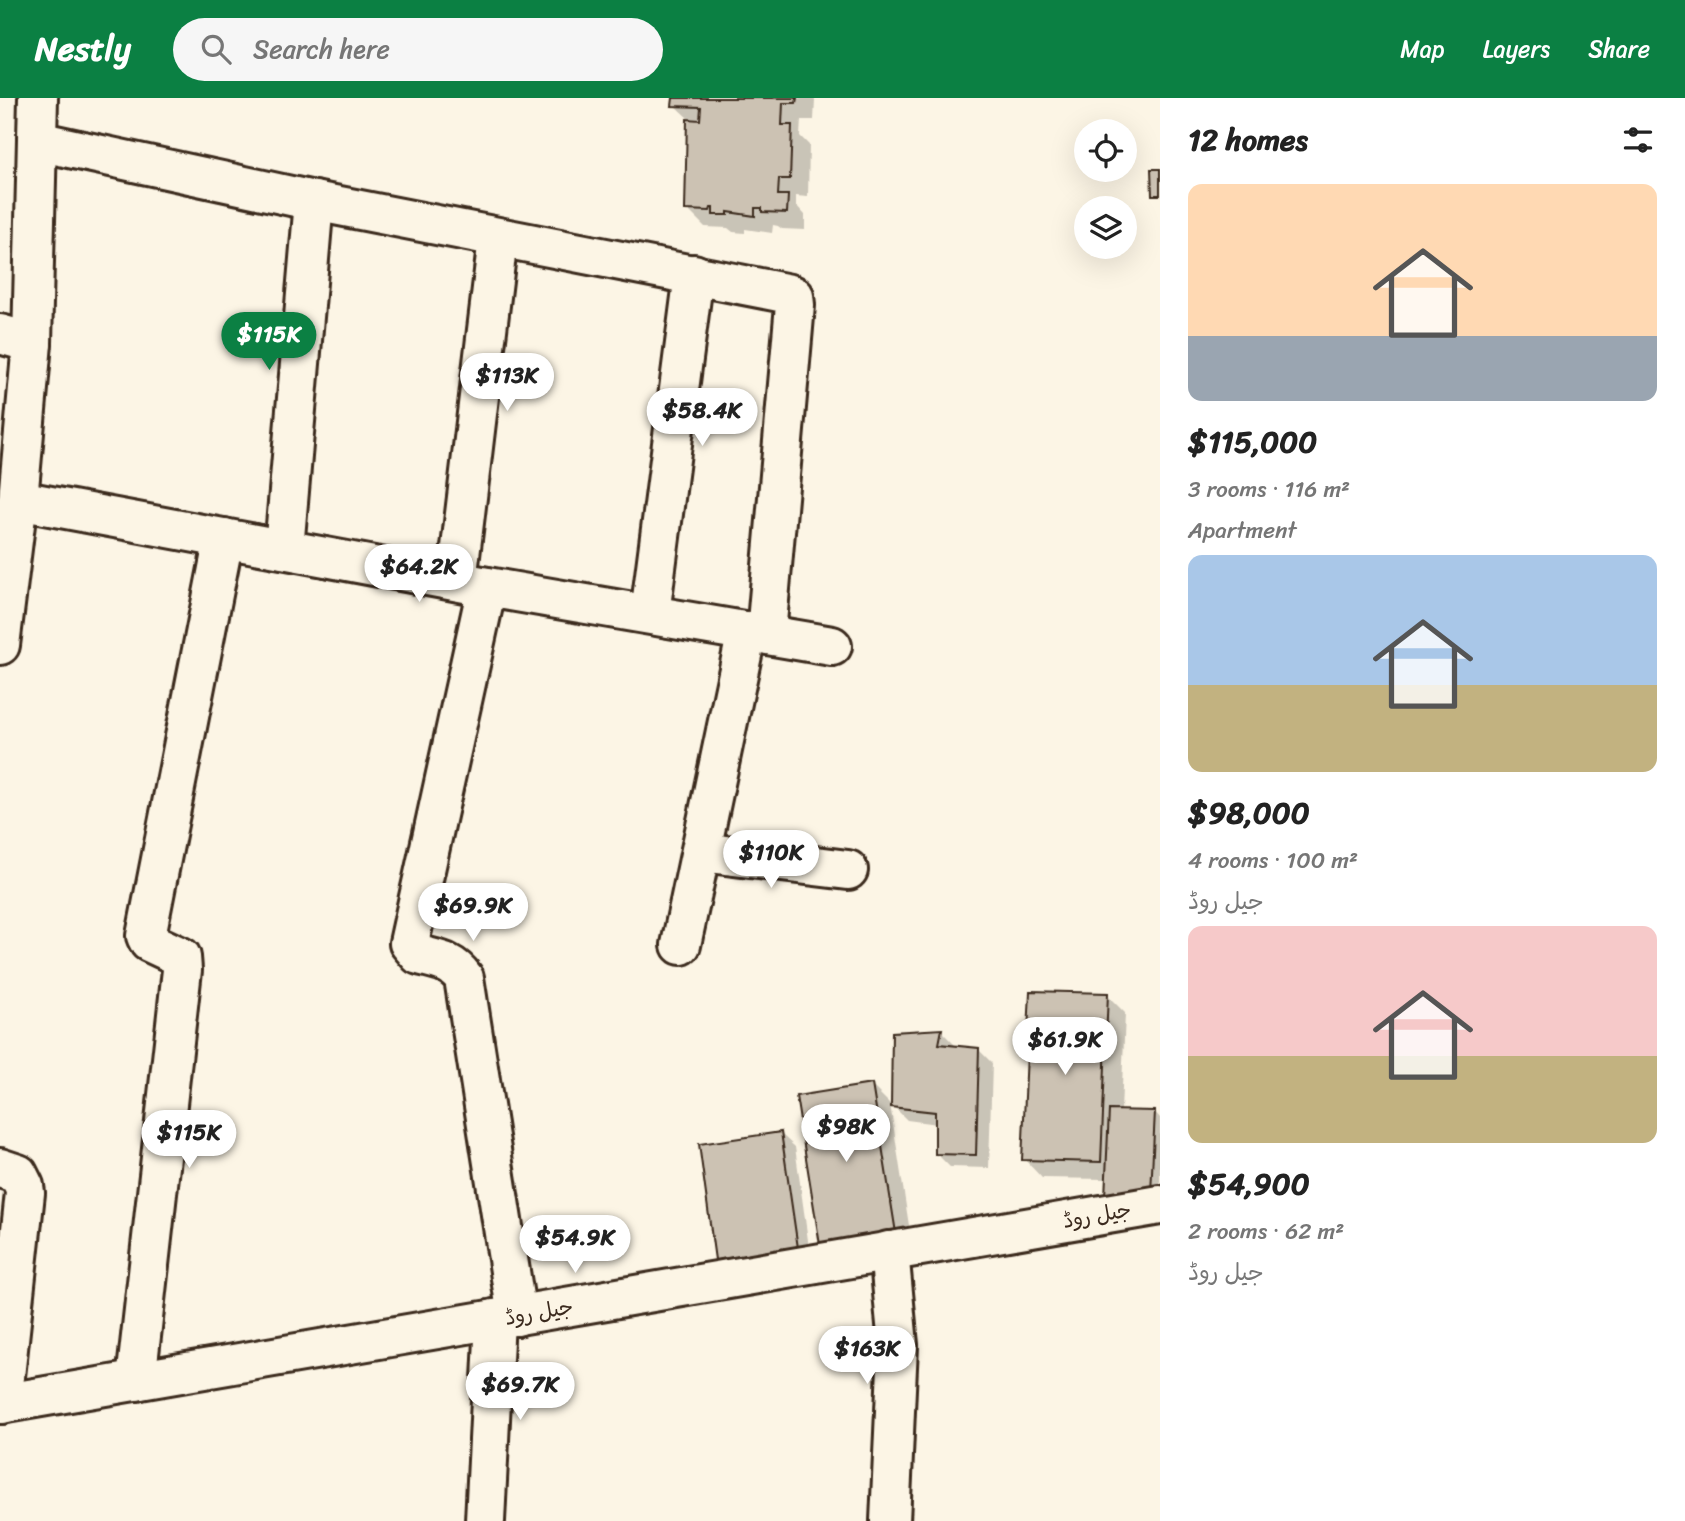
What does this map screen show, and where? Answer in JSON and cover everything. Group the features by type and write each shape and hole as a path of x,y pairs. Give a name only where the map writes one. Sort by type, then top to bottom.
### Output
{"street":[{"path":"0,645 5,567 18,500 16,338 37,141 38,98"},
{"path":"37,141 314,201 790,294 795,301 757,633 701,852 681,945"},
{"path":"284,549 314,201"},
{"path":"485,1521 506,1317 464,978 457,968 447,961 419,956 409,943 472,584 498,238"},
{"path":"650,614 694,274"},
{"path":"18,500 472,584 832,646"},
{"path":"136,1381 182,970 181,957 149,942 146,936 224,538"},
{"path":"701,852 848,870"},
{"path":"0,1168 18,1174 25,1193 1,1404"},
{"name":"جیل روڈ","path":"1,1404 1160,1205"},
{"path":"889,1251 898,1345 890,1521"}],"building":[{"path":"673,98 797,98 796,103 783,103 782,125 792,125 790,179 779,179 778,195 788,195 787,213 762,212 762,208 755,208 755,216 728,212 728,215 713,215 713,208 710,211 685,210 687,119 700,120 701,107 672,106"},
{"path":"1151,169 1160,169 1160,195 1152,195"},
{"path":"1030,991 1108,993 1101,1162 1022,1160"},
{"path":"942,1029 939,1044 979,1048 976,1155 935,1154 935,1112 891,1107 892,1032"},
{"path":"872,1084 896,1233 820,1245 796,1096"},
{"path":"1109,1110 1155,1111 1151,1193 1105,1198"},
{"path":"781,1132 798,1248 715,1260 699,1144"}]}
